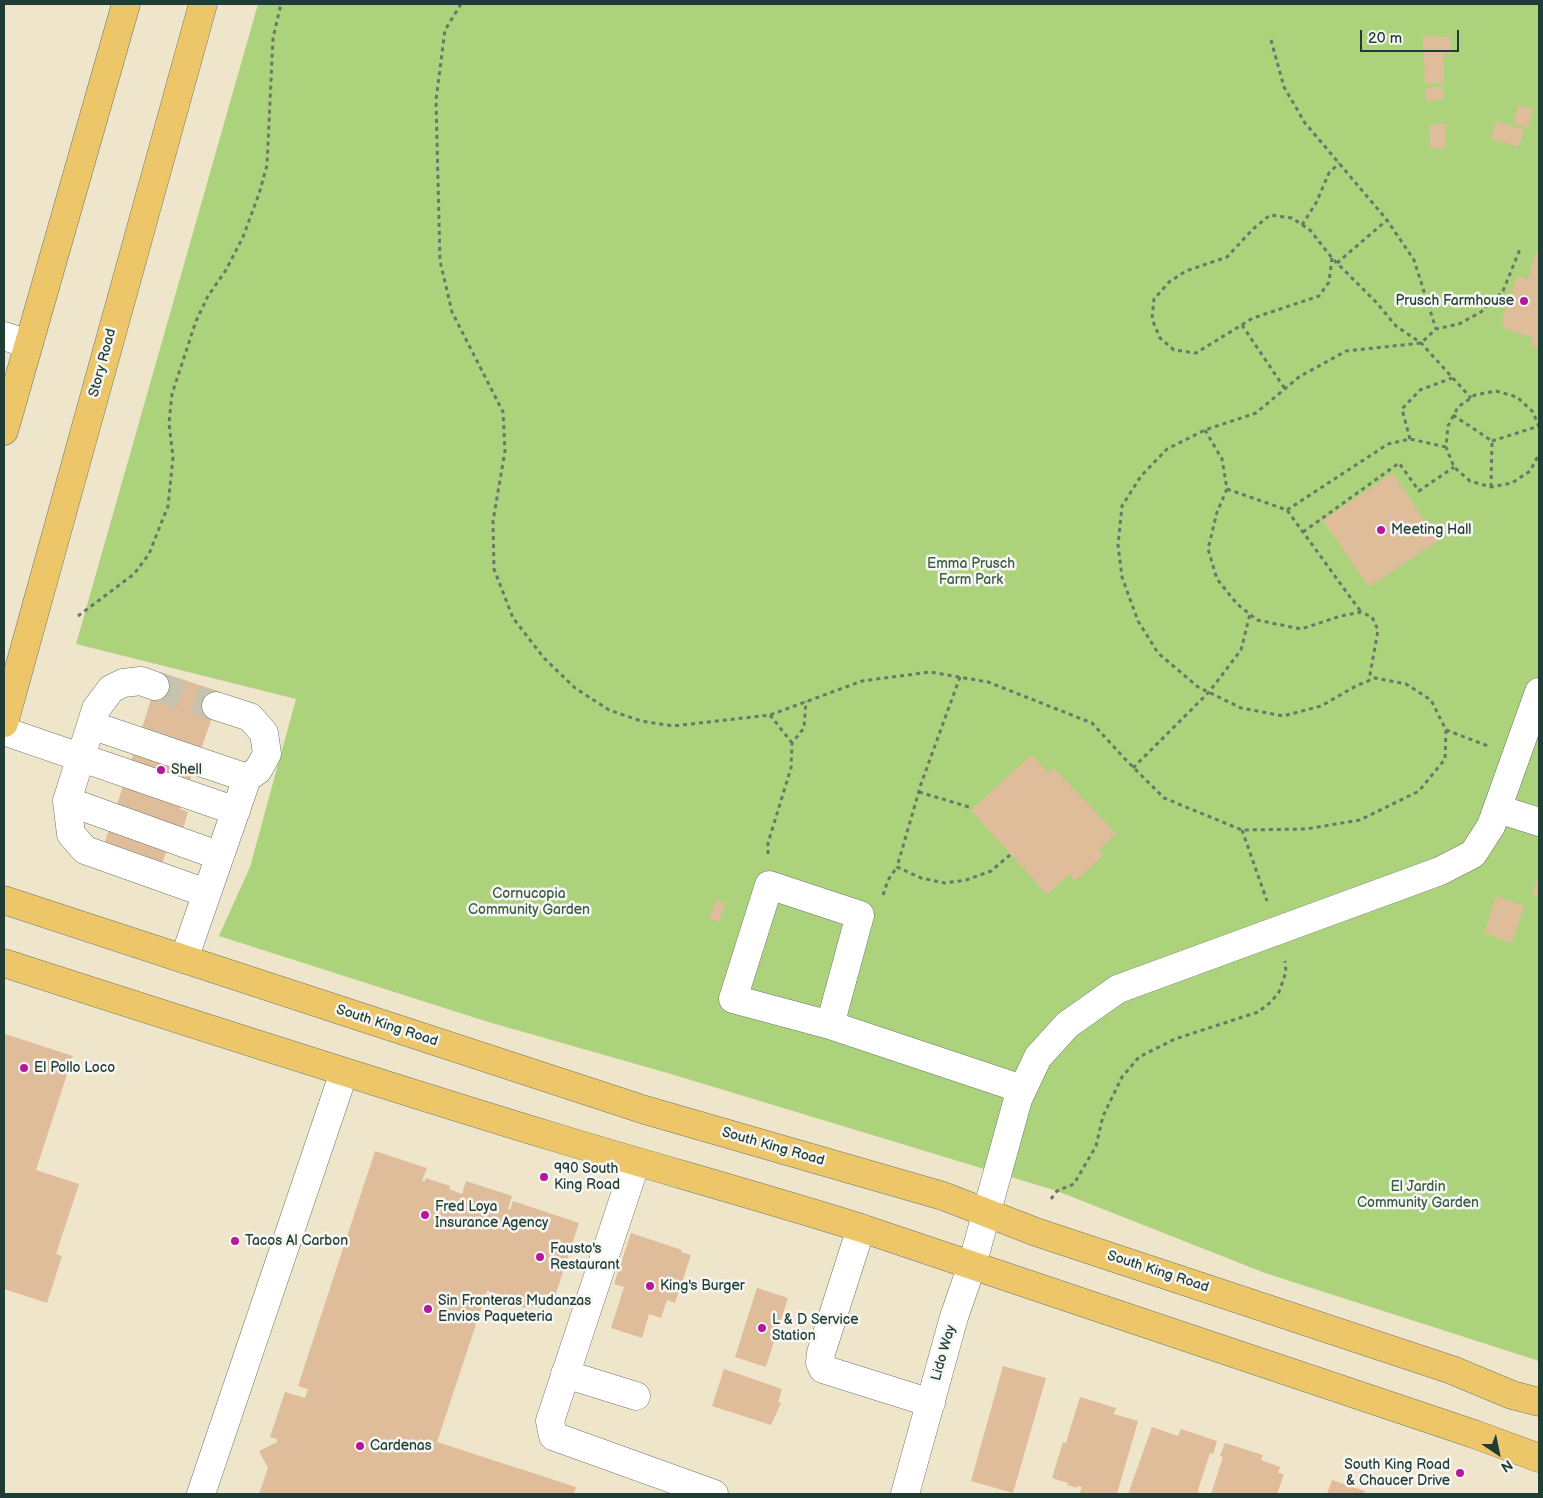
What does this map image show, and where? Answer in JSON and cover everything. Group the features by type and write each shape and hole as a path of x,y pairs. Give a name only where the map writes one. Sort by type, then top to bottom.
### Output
{"main road":[{"path":"4,431 16,340 126,4"},
{"name":"Story Road","path":"4,723 203,4"},
{"name":"South King Road","path":"4,900 645,1110 943,1196 1045,1235 1452,1370 1512,1395 1539,1402"},
{"path":"4,963 344,1072 636,1162 774,1201 860,1228 1456,1428 1539,1458"}],"street":[{"path":"156,686 141,681 123,682 111,689 96,709 67,801 70,834 85,850 206,893"},
{"name":"Lido Way","path":"905,1494 954,1317 972,1265 1018,1099 1038,1057 1067,1025 1118,990 1440,871 1473,854 1491,826 1539,692"},
{"path":"184,959 247,778 258,770 267,754 264,734 250,717 216,706"},
{"path":"91,725 247,778"},
{"path":"4,731 236,810"},
{"path":"67,801 220,856"},
{"path":"1498,808 1539,822"},
{"path":"830,1025 860,915 769,885 733,999 830,1025 1022,1089"},
{"path":"201,1494 344,1072"},
{"path":"636,1162 550,1421 553,1436 714,1494"},
{"path":"860,1228 821,1353 820,1364 823,1369 930,1403"},
{"path":"565,1374 636,1396"}],"path":[{"path":"78,616 134,574 148,554 168,506 173,457 169,423 172,394 196,321 208,296 226,270 243,237 259,194 267,165 273,38 281,4"},
{"path":"461,4 445,30 436,100 440,261 452,312 504,412 506,451 493,521 494,569 513,618 544,658 575,688 609,710 640,721 673,726 770,715 862,680 930,672 988,682 1092,723 1133,768 1164,798 1242,830 1306,829 1360,820 1419,791 1445,758 1446,730 1431,700 1406,684 1375,678 1356,686 1321,706 1283,716 1241,708 1198,687 1158,654 1138,620 1122,577 1118,545 1122,506 1141,476 1167,449 1205,430 1256,413 1299,377 1346,351 1421,343 1436,329 1459,324 1481,312 1503,291 1520,249"},
{"path":"1271,40 1284,87 1305,123 1387,220 1414,260 1436,329"},
{"path":"1302,225 1316,202 1329,173 1339,163"},
{"path":"1332,258 1330,282 1319,296 1253,318 1196,353 1174,350 1160,338 1152,319 1154,299 1169,282 1186,271 1227,257 1270,215 1292,218 1310,230 1332,258 1376,302 1396,326 1421,343 1471,398"},
{"path":"1337,263 1387,220"},
{"path":"1242,325 1285,389"},
{"path":"1410,439 1402,408 1420,390 1452,378"},
{"path":"1492,441 1539,426 1533,412 1517,397 1496,391 1476,395 1458,407 1448,426 1446,447 1454,467 1470,481 1491,487 1512,484 1530,471 1539,454"},
{"path":"1454,415 1492,441"},
{"path":"1205,430 1222,459 1227,489 1217,512 1208,549 1217,579 1237,604 1257,620 1301,629 1340,616 1362,612"},
{"path":"1287,510 1388,444 1410,439 1446,447"},
{"path":"1491,487 1492,441"},
{"path":"1303,532 1399,463 1419,492 1454,467"},
{"path":"1227,489 1287,510 1362,612 1372,617 1378,630 1369,680"},
{"path":"1133,768 1209,692 1241,650 1250,614"},
{"path":"960,677 919,792 898,868 921,878 945,883 966,880 991,870 1010,854"},
{"path":"769,885 768,843 791,768 792,743 804,728 806,701"},
{"path":"770,715 792,743"},
{"path":"1446,730 1516,756"},
{"path":"919,792 969,807"},
{"path":"1242,830 1269,907"},
{"path":"1051,1199 1058,1191 1074,1184 1096,1146 1103,1116 1122,1077 1139,1057 1176,1039 1258,1012 1271,1002 1279,992 1286,972 1284,954"}],"green space":[{"name":"Emma Prusch Farm Park","path":"258,4 1539,4 1539,1361 1265,1273 1057,1191 671,1074 485,1021 219,936 250,867 296,699 76,644"}],"building":[{"path":"1423,36 1450,37 1451,54 1443,54 1444,84 1425,84"},
{"path":"1444,87 1444,99 1426,101 1425,88"},
{"path":"1519,105 1534,110 1527,128 1513,123"},
{"path":"1496,121 1524,130 1519,147 1491,139"},
{"path":"1446,124 1446,148 1430,148 1429,125"},
{"name":"Prusch Farmhouse","path":"1536,253 1539,254 1539,348 1531,345 1533,338 1503,328 1505,324 1501,323 1517,276 1527,279"},
{"name":"Meeting Hall","path":"1393,473 1438,541 1369,587 1323,520"},
{"name":"Shell","path":"160,672 221,692 180,809 188,812 183,829 174,827 157,880 99,860"},
{"path":"1032,755 1049,773 1054,768 1116,834 1099,850 1104,855 1075,881 1070,874 1047,895 971,810"},
{"path":"1539,873 1539,897 1532,895"},
{"path":"1496,896 1524,906 1512,943 1484,933"},
{"path":"716,900 725,903 719,922 709,918"},
{"path":"5,1034 73,1056 36,1170 79,1184 56,1254 62,1256 47,1303 4,1289"},
{"path":"375,1151 427,1168 422,1181 425,1181 426,1178 450,1186 449,1189 462,1194 466,1181 512,1196 508,1209 510,1210 513,1201 579,1223 555,1296 546,1294 541,1308 527,1304 526,1308 504,1300 505,1296 487,1291 437,1442 576,1487 574,1494 259,1494 268,1468 259,1451 277,1442 277,1439 270,1437 285,1392 305,1398 308,1389 298,1386"},
{"name":"King's Burger","path":"631,1233 682,1250 681,1252 691,1255 675,1303 667,1300 661,1318 649,1314 642,1338 611,1328 624,1287 614,1284"},
{"name":"L & D Service Station","path":"757,1288 788,1298 766,1367 735,1357"},
{"path":"1003,1366 1046,1378 1013,1493 971,1481"},
{"path":"724,1369 782,1389 778,1402 781,1403 771,1425 712,1406"},
{"path":"1080,1397 1116,1408 1114,1414 1138,1421 1117,1494 1079,1494 1082,1487 1077,1486 1077,1488 1067,1485 1068,1483 1052,1478 1063,1442 1066,1443"},
{"path":"1152,1427 1178,1436 1181,1429 1217,1441 1213,1454 1210,1453 1198,1494 1128,1494"},
{"path":"1225,1443 1263,1455 1261,1460 1280,1467 1278,1473 1284,1474 1277,1494 1211,1494 1223,1457 1220,1456"},
{"path":"1332,1480 1365,1491 1364,1494 1327,1494"}],"tunnel":[{"path":"155,686 216,706"}],"place":[{"name":"Prusch Farmhouse","path":"1524,301"},
{"name":"Meeting Hall","path":"1381,530"},
{"name":"Shell","path":"161,770"},
{"name":"El Pollo Loco","path":"24,1068"},
{"name":"990 South King Road","path":"544,1177"},
{"name":"Fred Loya Insurance Agency","path":"425,1215"},
{"name":"Tacos Al Carbon","path":"235,1241"},
{"name":"Fausto's Restaurant","path":"540,1257"},
{"name":"King's Burger","path":"650,1286"},
{"name":"Sin Fronteras Mudanzas Envios Paqueteria","path":"428,1309"},
{"name":"L & D Service Station","path":"762,1328"},
{"name":"Cardenas","path":"360,1446"},
{"name":"South King Road & Chaucer Drive","path":"1460,1473"}],"park label":[{"name":"Cornucopia Community Garden","path":"529,902"},
{"name":"El Jardin Community Garden","path":"1418,1196"}]}
